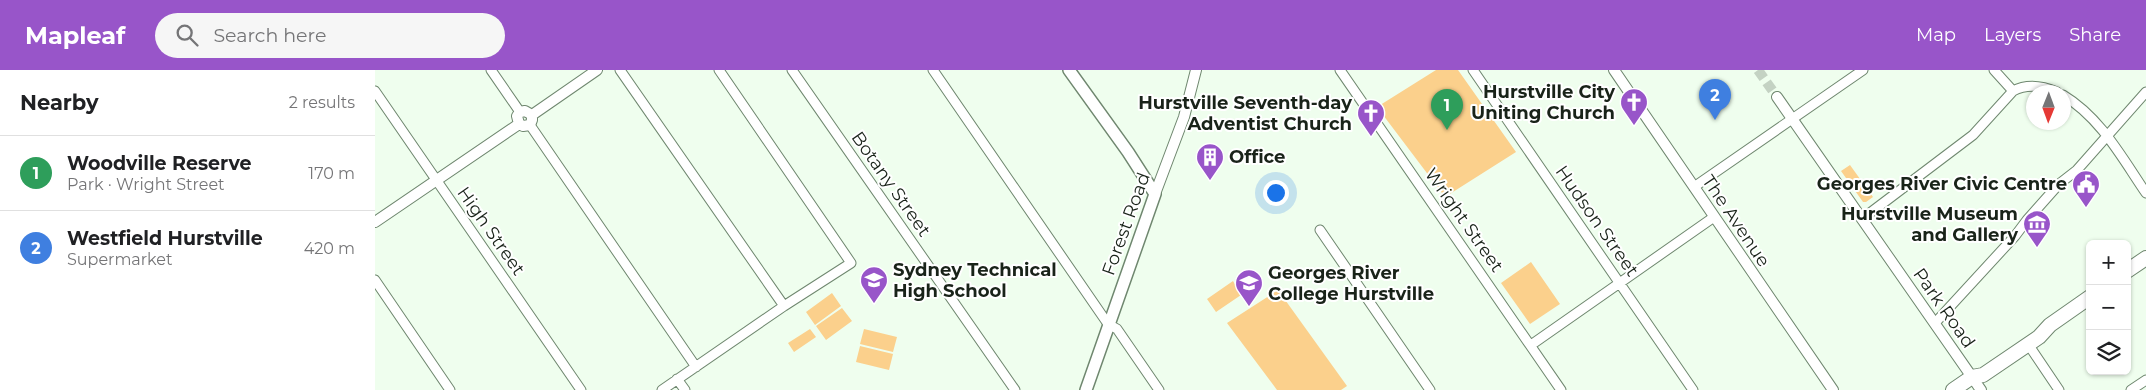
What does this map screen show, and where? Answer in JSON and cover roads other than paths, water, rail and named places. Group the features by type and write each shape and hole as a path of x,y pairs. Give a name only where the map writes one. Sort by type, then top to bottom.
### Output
{"main road":[{"path":"1069,70 1155,194"},
{"name":"Forest Road","path":"1086,390 1155,194"},
{"path":"2131,268 2146,258"},
{"path":"1972,377 1983,375 2028,344 2051,324 2086,300"},
{"path":"1953,390 1972,377 1979,368 2026,335 2051,324"}],"street":[{"path":"491,70 520,112"},
{"path":"375,222 519,124 523,126 597,70"},
{"path":"620,70 784,306"},
{"path":"662,390 784,306 851,263 719,70"},
{"name":"Botany Street","path":"792,70 1015,390"},
{"path":"933,70 1109,324 1117,329 1159,390"},
{"name":"Forest Road","path":"1155,194 1184,117 1196,70"},
{"name":"Wright Street","path":"1339,70 1561,390"},
{"name":"Hudson Street","path":"1473,70 1693,390"},
{"name":"The Avenue","path":"1614,70 1833,390"},
{"path":"1694,187 1863,70"},
{"path":"1994,70 2013,91"},
{"path":"1862,219 1973,135 2013,91 2026,87"},
{"name":"High Street","path":"375,91 581,390"},
{"path":"1935,323 2015,236 2059,184 2077,170 2146,92"},
{"name":"Park Road","path":"1777,97 1981,390"},
{"path":"2071,101 2089,114 2107,135 2146,194"},
{"path":"520,112 525,111 696,367"},
{"path":"519,124 517,119 520,112"},
{"path":"1531,345 1714,217"},
{"path":"1320,230 1430,390"},
{"path":"375,280 451,390"},
{"path":"2028,344 2059,390"},
{"path":"677,379 685,390"},
{"path":"2131,390 2146,380"}],"tunnel":[{"path":"1758,70 1777,97"}],"place":[{"name":"Westfield Hurstville","path":"1715,120"},
{"name":"Hurstville City Uniting Church","path":"1634,126"},
{"name":"Woodville Reserve","path":"1447,130"},
{"name":"Hurstville Seventh-day Adventist Church","path":"1371,137"},
{"name":"Office","path":"1210,181"},
{"name":"Georges River Civic Centre","path":"2086,208"},
{"name":"Hurstville Museum and Gallery","path":"2037,248"},
{"name":"Sydney Technical High School","path":"874,304"},
{"name":"Georges River College Hurstville","path":"1249,307"}]}
